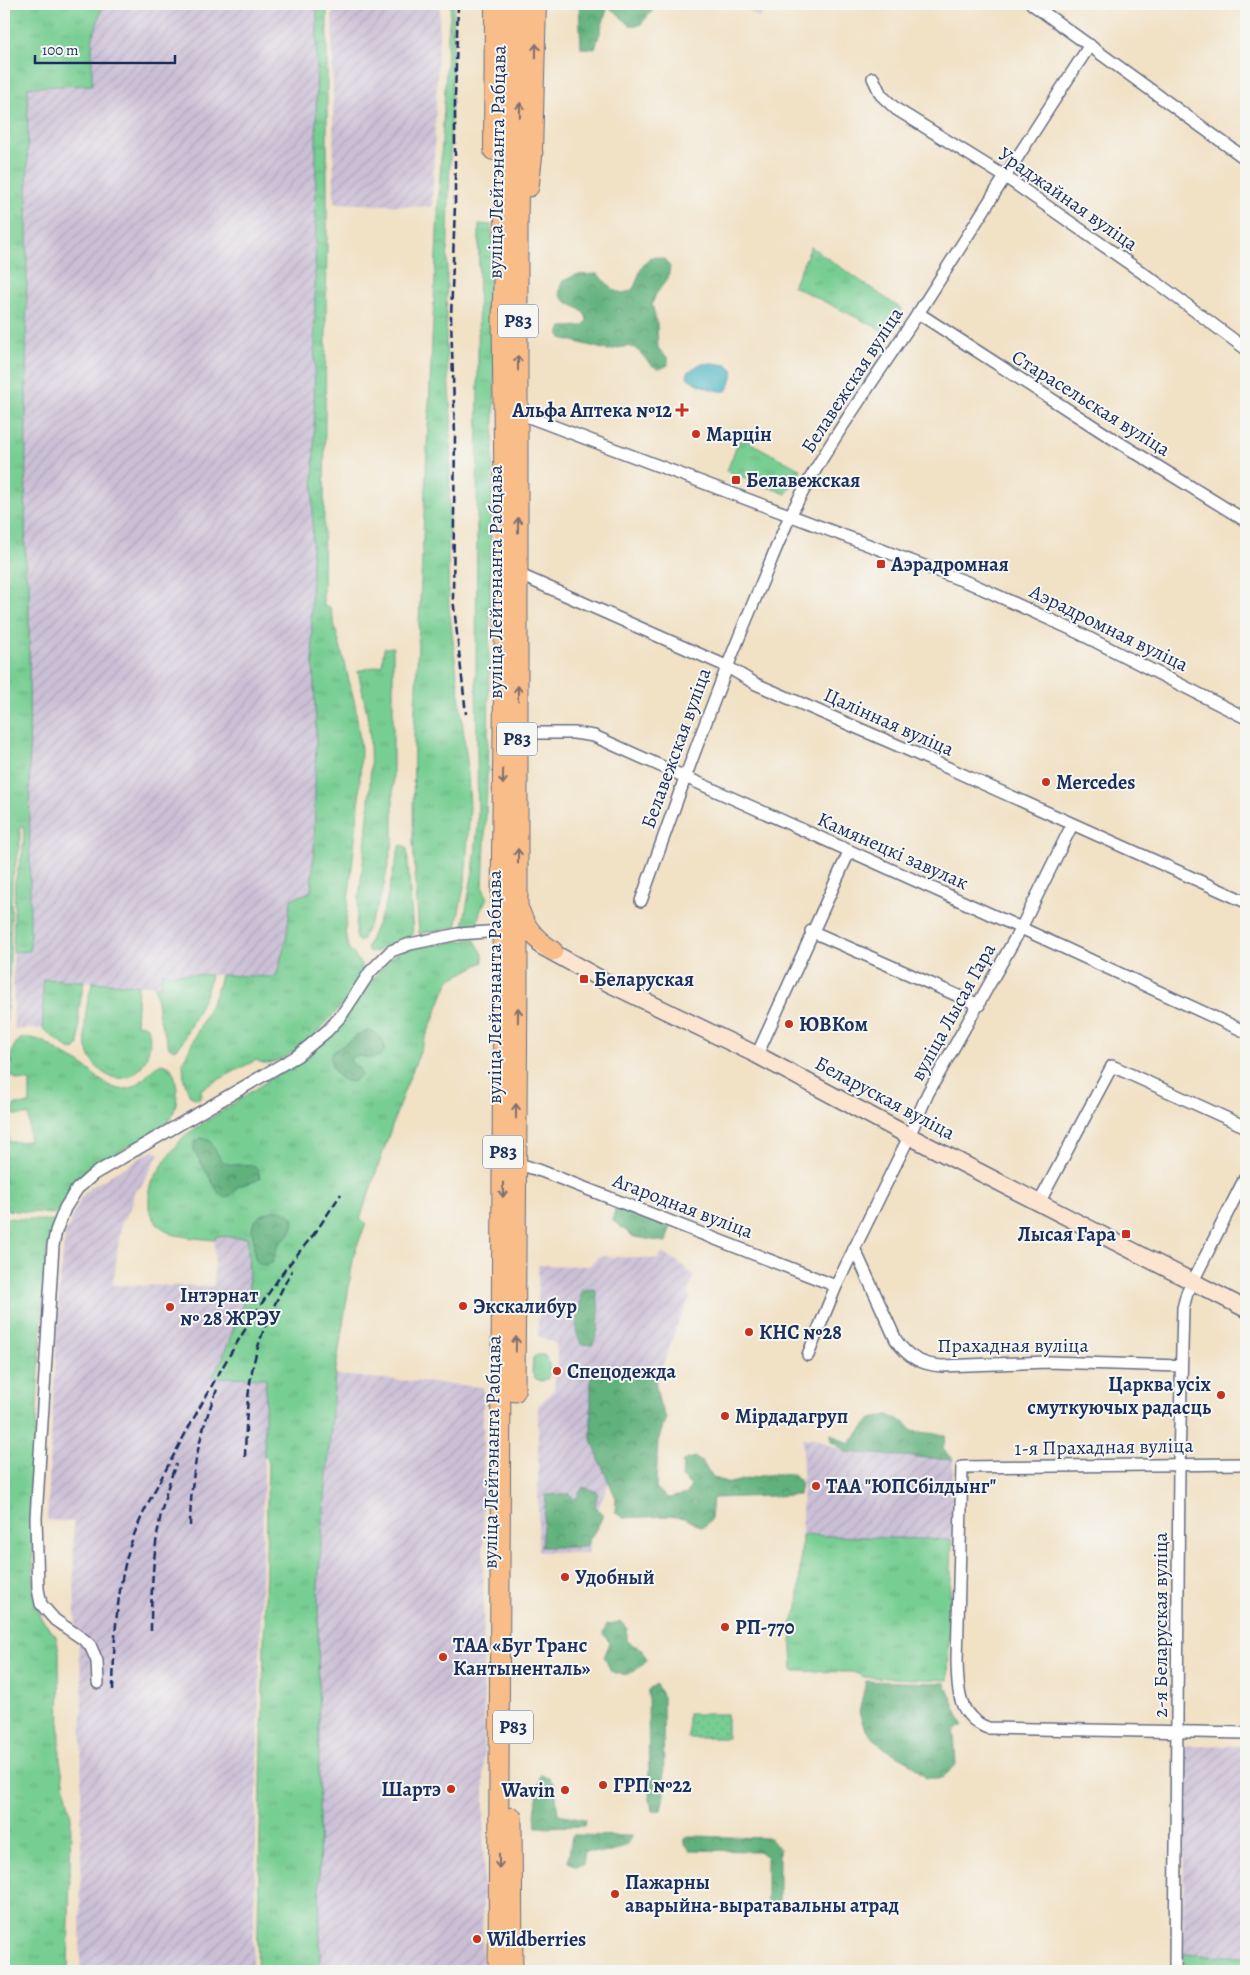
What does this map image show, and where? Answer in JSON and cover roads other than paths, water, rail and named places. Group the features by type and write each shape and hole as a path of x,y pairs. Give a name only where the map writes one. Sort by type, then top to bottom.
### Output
{"highway":[{"name":"вуліца Лейтэнанта Рабцава","path":"498,1971 502,1409 510,932 505,571 518,230 513,155 508,4"},
{"name":"вуліца Лейтэнанта Рабцава","path":"513,1971 513,1600 518,977 510,932 518,904 518,574 511,410 502,320 502,251 513,155 521,4"},
{"path":"518,904 528,929 536,939 553,952"},
{"path":"518,977 521,964 529,955 540,951 553,952"}],"main road":[{"name":"вуліца Лейтэнанта Рабцава","path":"494,4 513,155"},
{"name":"вуліца Лейтэнанта Рабцава","path":"513,155 537,4"},
{"name":"Беларуская вуліца","path":"510,932 553,952 631,994 757,1055 909,1136 1246,1309"}],"street":[{"path":"1032,4 1246,160"},
{"name":"Белавежская вуліца","path":"641,901 684,777 726,666 791,515 827,451 1090,45"},
{"name":"Ураджайная вуліца","path":"873,78 881,95 896,109 1004,176 1160,285 1246,348"},
{"name":"Старасельская вуліца","path":"918,313 1098,430 1246,521"},
{"name":"Аэрадромная вуліца","path":"511,410 1011,600 1246,718"},
{"name":"Цалінная вуліца","path":"518,574 726,666 756,684 906,749 1246,902"},
{"name":"Камянецкі завулак","path":"517,733 574,733 594,736 1021,928 1246,1032"},
{"name":"вуліца Лысая Гара","path":"808,1355 836,1286 928,1094 1021,928 1072,825"},
{"path":"757,1055 811,931 849,852"},
{"path":"811,931 979,1005"},
{"name":"вуліца Лейтэнанта Рабцава","path":"98,1683 97,1661 90,1645 50,1616 41,1604 38,1589 37,1500 50,1274 56,1231 65,1208 77,1189 94,1174 278,1068 313,1044 341,1016 370,972 391,951 410,944 449,936 510,932"},
{"path":"1039,1202 1112,1066 1246,1127"},
{"name":"Агародная вуліца","path":"516,1163 541,1171 836,1286"},
{"name":"2-я Беларуская вуліца","path":"1175,1971 1179,1464 1183,1308 1186,1293 1246,1176"},
{"name":"Прахадная вуліца","path":"854,1248 896,1340 906,1353 932,1366 1047,1362 1181,1366"},
{"name":"1-я Прахадная вуліца","path":"1178,1733 995,1729 980,1724 968,1714 959,1690 957,1661 962,1467 1246,1464"},
{"path":"1178,1733 1246,1733"}],"water":[{"path":"700,364 728,365 734,371 726,391 717,391 687,377 688,372"}],"railway":[{"path":"458,4 451,319 455,435 453,598 466,714"},
{"path":"313,1236 341,1194"},
{"path":"113,1690 115,1635 119,1599 125,1563 140,1521 188,1429 237,1343 282,1274 317,1230"},
{"path":"245,1457 248,1402 254,1360 269,1317 292,1270"},
{"path":"190,1526 192,1489 197,1455 205,1422 218,1387"},
{"path":"151,1631 153,1567 159,1525 163,1504 176,1464"}],"place":[{"name":"Альфа Аптека №12","path":"682,410"},
{"name":"Марцін","path":"696,434"},
{"name":"Белавежская","path":"736,480"},
{"name":"Аэрадромная","path":"881,564"},
{"name":"Mercedes","path":"1046,782"},
{"name":"Беларуская","path":"584,979"},
{"name":"ЮВКом","path":"789,1024"},
{"name":"Лысая Гара","path":"1126,1234"},
{"name":"Экскалибур","path":"463,1306"},
{"name":"Інтэрнат № 28 ЖРЭУ","path":"170,1307"},
{"name":"КНС №28","path":"749,1332"},
{"name":"Спецодежда","path":"557,1371"},
{"name":"Царква усіх смуткуючых радасць","path":"1221,1395"},
{"name":"Мірдадагруп","path":"725,1416"},
{"name":"ТАА \"ЮПСбілдынг\"","path":"816,1486"},
{"name":"Удобный","path":"565,1577"},
{"name":"РП-770","path":"725,1627"},
{"name":"ТАА «Буг Транс Кантыненталь»","path":"443,1657"},
{"name":"ГРП №22","path":"603,1785"},
{"name":"Шартэ","path":"451,1789"},
{"name":"Wavin","path":"565,1790"},
{"name":"Пажарны аварыйна-выратавальны атрад","path":"615,1894"},
{"name":"Wildberries","path":"477,1939"}]}
